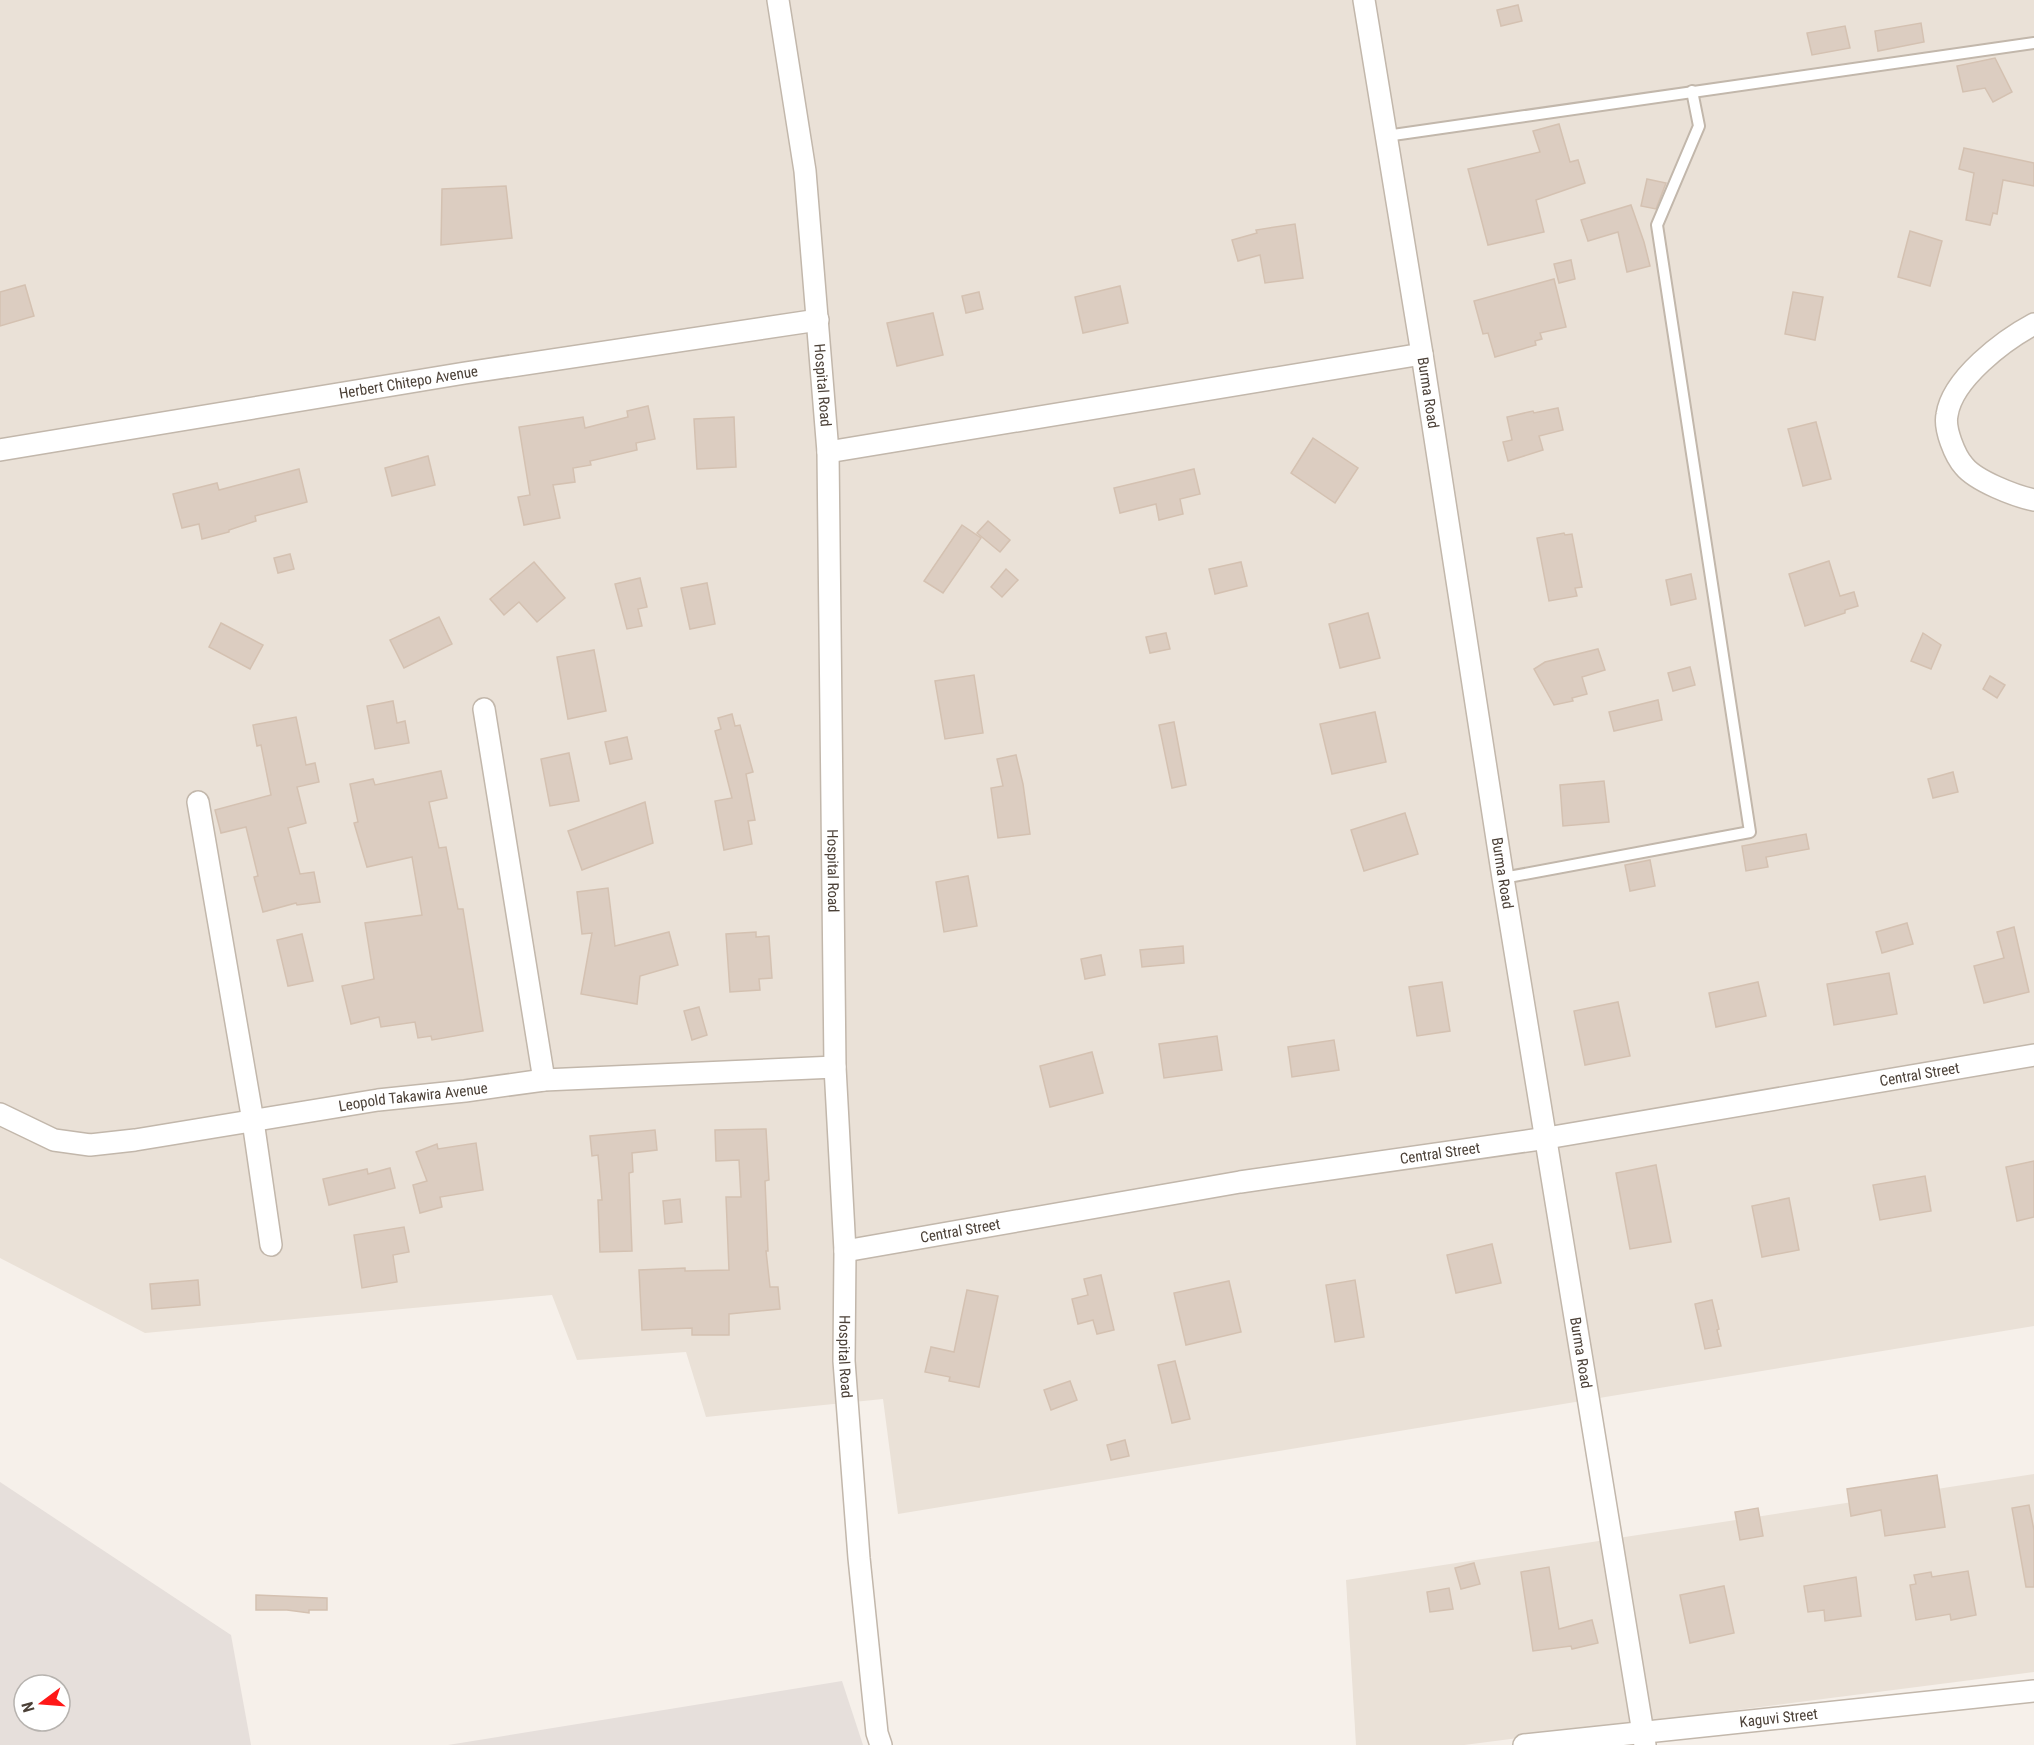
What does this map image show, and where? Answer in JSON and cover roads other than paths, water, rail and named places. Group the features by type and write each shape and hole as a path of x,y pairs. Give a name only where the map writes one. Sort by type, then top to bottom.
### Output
{"street":[{"name":"Hospital Road","path":"778,0 805,171 828,452 835,1068 845,1251 844,1361 859,1558 881,1745"},
{"name":"Burma Road","path":"1364,0 1422,354 1503,878 1644,1738"},
{"name":"Herbert Chitepo Avenue","path":"0,450 441,377 818,320"},
{"path":"2034,324 1992,352 1966,377 1947,415 1949,437 1964,466 1991,485 2034,500"},
{"path":"828,452 1422,354"},
{"path":"484,709 544,1080"},
{"path":"198,802 253,1121 271,1245"},
{"name":"Central Street","path":"845,1251 1240,1182 1547,1138 2034,1055"},
{"name":"Leopold Takawira Avenue","path":"0,1114 54,1140 90,1145 135,1140 378,1100 544,1080 835,1068"},
{"name":"Kaguvi Street","path":"1524,1745 1644,1738 2034,1691"}],"lane":[{"path":"1386,136 2034,42"},
{"path":"1503,878 1750,832 1657,225 1699,126 1692,91"}]}
